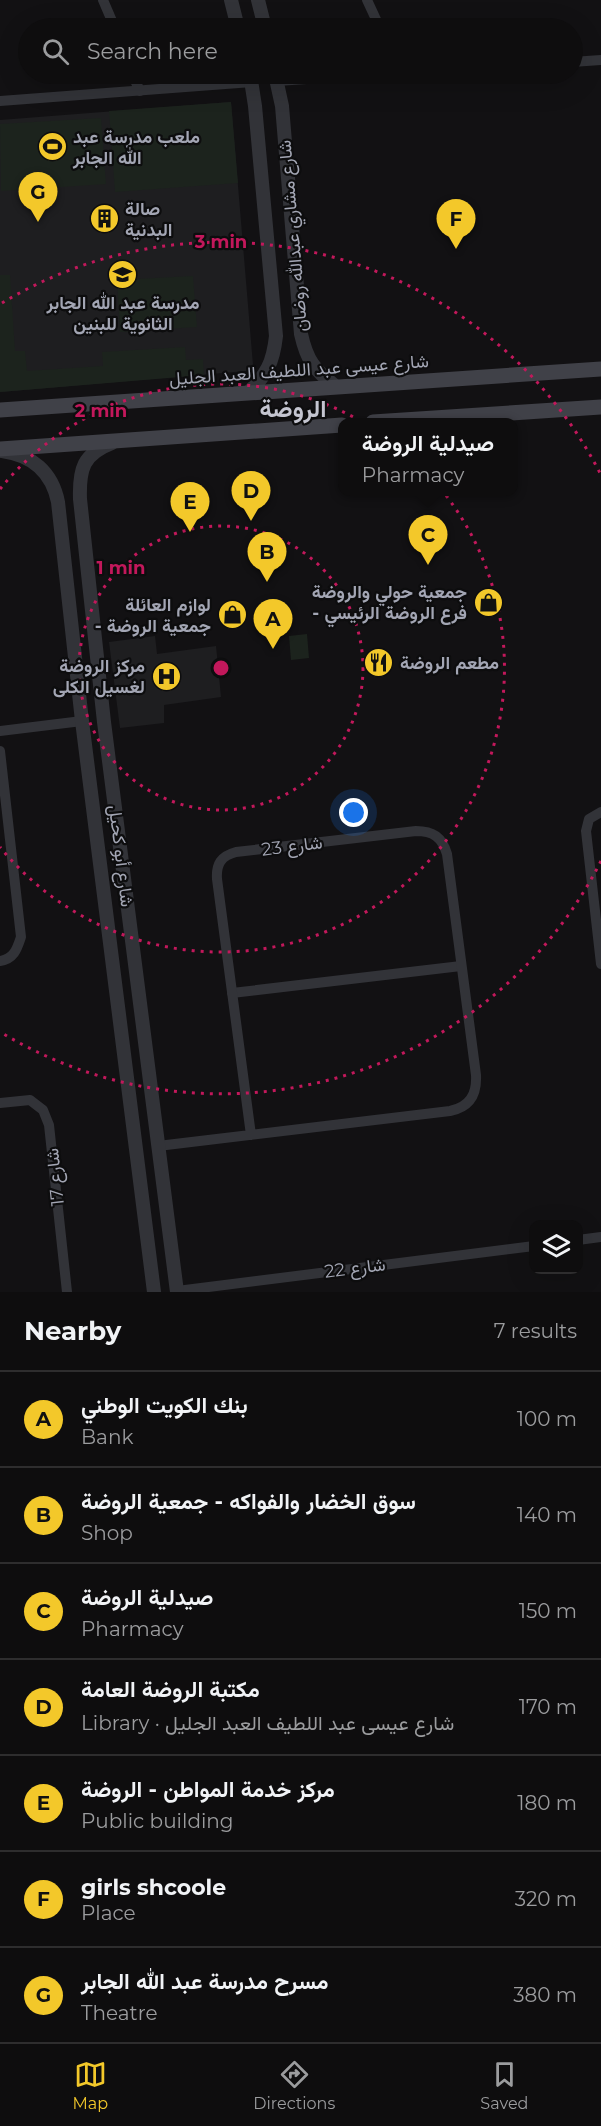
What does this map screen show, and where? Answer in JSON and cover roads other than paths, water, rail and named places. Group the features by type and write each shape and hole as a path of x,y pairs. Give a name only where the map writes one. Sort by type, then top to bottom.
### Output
{"main road":[{"name":"شارع عيسى عبد اللطيف العبد الجليل","path":"0,410 601,369"},
{"path":"444,418 601,407"},
{"path":"0,450 338,425"}],"street":[{"path":"103,0 111,18"},
{"path":"231,0 236,18"},
{"path":"258,0 262,18"},
{"path":"367,0 375,18"},
{"path":"583,61 601,60"},
{"path":"137,84 140,91"},
{"path":"0,101 140,91 200,84"},
{"name":"شارع مشاري عبدالله روضان","path":"248,393 269,369 276,336 252,84"},
{"name":"شارع مشاري عبدالله روضان","path":"277,84 282,106 301,334 305,353 313,367 335,386"},
{"path":"266,227 279,235 284,233 291,222"},
{"name":"شارع أبو كحيل","path":"121,440 94,452 86,462 80,486 81,510 104,722 177,1292"},
{"name":"شارع أبو كحيل","path":"0,450 25,458 45,471 53,485 59,513 82,721 154,1292"},
{"path":"59,513 70,507 81,510"},
{"path":"0,731 82,721"},
{"path":"0,751 21,937 17,950 8,960 0,961"},
{"path":"601,812 590,819 585,831 601,964"},
{"name":"شارع 23","path":"158,1146 252,1135 450,1111 466,1106 474,1093 476,1080 447,854 441,840 434,834 416,831 236,852 222,858 217,873 252,1135"},
{"path":"232,993 461,966"},
{"path":"116,986 125,990 134,987 137,983"},
{"path":"120,1016 127,1008 137,1010 140,1014"},
{"name":"شارع 17","path":"0,1103 30,1100 43,1110 49,1125 67,1292"},
{"path":"583,1239 601,1237"},
{"name":"شارع 22","path":"177,1292 529,1247"}],"place":[{"name":"ملعب مدرسة عبد الله الجابر","path":"52,147"},
{"name":"صالة البدنية","path":"104,219"},
{"name":"مسرح مدرسة عبد الله الجابر","path":"38,222"},
{"name":"girls shcoole","path":"456,249"},
{"name":"مدرسة عبد الله الجابر الثانوية للبنين","path":"123,274"},
{"name":"مكتبة الروضة العامة","path":"251,521"},
{"name":"مركز خدمة المواطن - الروضة","path":"190,532"},
{"name":"صيدلية الروضة","path":"428,565"},
{"name":"سوق الخضار والفواكه - جمعية الروضة","path":"267,582"},
{"name":"جمعية حولي والروضة - فرع الروضة الرئيسي","path":"488,602"},
{"name":"لوازم العائلة - جمعية الروضة","path":"232,615"},
{"name":"بنك الكويت الوطني","path":"273,649"},
{"name":"مطعم الروضة","path":"379,663"},
{"name":"مركز الروضة لغسيل الكلى","path":"166,676"}],"district":[{"name":"الروضة","path":"293,408"}]}
